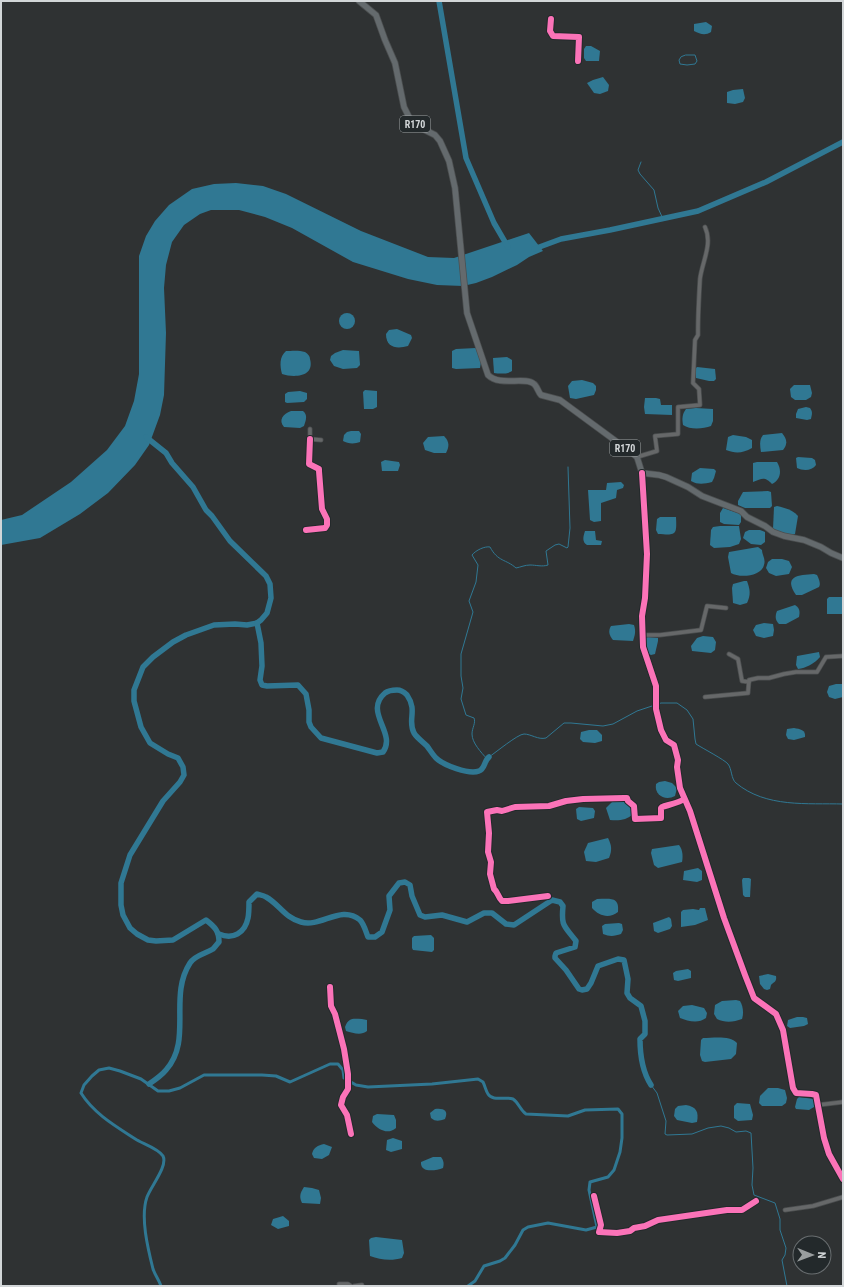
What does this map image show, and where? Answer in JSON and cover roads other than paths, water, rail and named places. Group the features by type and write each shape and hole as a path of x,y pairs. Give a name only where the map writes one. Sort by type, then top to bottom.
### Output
{"main road":[{"name":"R170","path":"359,1 376,15 395,63 404,107 410,119 415,125 434,135 445,149 454,181 467,313 488,374 491,378 509,382 528,381 534,383 541,395 560,400 637,457 642,473"},
{"path":"642,473 666,477 688,487 702,496 742,511 747,517 773,532 804,540 843,558"}],"street":[{"path":"551,19 550,31 553,36 579,37 578,61"},
{"path":"637,457 657,451 655,436 678,434 678,407 700,405 699,389 693,382 693,373 695,340 698,335 700,277 707,248 705,228"},
{"path":"306,530 325,528 327,525 327,519 322,509 319,469 309,464 310,429"},
{"path":"310,439 321,440"},
{"path":"642,473 647,554 642,635 643,647 656,686 656,710 661,730 666,740 674,745 678,760 677,767 680,788 690,811 724,918 754,998 776,1014 783,1030 793,1088 796,1093 816,1095 824,1138 843,1179"},
{"path":"642,635 660,635 701,630 707,606 726,608"},
{"path":"729,654 738,659 742,681 749,682 752,679 768,678 784,674 817,672 826,657 843,656"},
{"path":"704,697 748,693 749,682"},
{"path":"548,896 508,901 502,901 499,898 494,889 490,874 491,862 488,852 489,833 487,812 496,810 502,811 515,807 549,806 566,801 583,799 627,798 628,801 634,806 635,819 644,820 661,818 662,807 673,802 681,802 684,799"},
{"path":"330,987 331,1006 335,1014 344,1048 348,1074 348,1089 343,1097 341,1105 347,1115 351,1134"},
{"path":"818,1105 843,1102"},
{"path":"594,1196 601,1225 599,1232 608,1233 630,1231 634,1228 645,1226 658,1220 702,1215 727,1210 742,1210 756,1201"},
{"path":"785,1210 813,1206 843,1198"},
{"path":"339,1284 348,1284 352,1286 362,1285"}],"water":[{"path":"706,22 712,26 711,32 702,34 694,31 694,24"},
{"path":"586,46 591,46 600,51 599,61 586,61 584,58 584,49"},
{"path":"603,77 609,85 608,91 600,94 594,93 587,83"},
{"path":"743,89 745,98 743,102 735,104 727,103 727,92"},
{"path":"236,183 263,186 286,194 361,231 428,257 454,258 529,233 543,251 492,277 476,283 463,286 437,285 408,279 353,262 292,228 265,217 239,210 211,210 200,214 184,225 172,242 166,265 164,288 166,333 164,395 160,415 149,445 135,465 108,493 80,514 40,538 1,545 1,520 22,515 71,482 107,450 125,426 134,401 139,374 139,256 146,236 155,221 169,205 192,189 214,184"},
{"path":"347,313 354,318 355,321 350,328 347,329 340,324 339,321 344,314"},
{"path":"397,329 411,335 412,338 408,346 396,347 390,345 386,339 386,334 389,330"},
{"path":"476,348 481,362 480,368 452,368 452,351 456,349"},
{"path":"343,350 359,351 360,365 357,368 343,369 334,366 330,360 331,356"},
{"path":"286,351 300,351 308,354 311,365 307,373 297,376 282,374 281,359"},
{"path":"507,357 512,360 512,371 504,374 494,373 493,358"},
{"path":"697,367 715,369 716,379 714,381 709,381 696,378 695,369"},
{"path":"582,380 593,383 596,386 594,395 576,399 570,398 568,386 572,381"},
{"path":"794,385 810,385 812,393 811,397 806,400 795,400 791,397 790,389"},
{"path":"365,390 377,391 377,407 373,409 364,409 363,392"},
{"path":"300,391 307,393 307,399 304,402 285,402 285,394 288,392"},
{"path":"645,398 660,399 661,405 672,405 672,415 645,414"},
{"path":"806,407 810,408 812,411 811,419 807,420 796,418 798,409"},
{"path":"686,409 713,409 713,421 711,426 704,428 689,428 683,425 682,421"},
{"path":"291,411 303,411 306,414 304,426 300,428 284,427 281,420"},
{"path":"351,431 359,431 361,434 360,442 347,443 343,441 344,435"},
{"path":"782,433 786,442 786,446 783,450 761,452 760,441 763,435"},
{"path":"733,435 746,437 752,440 752,448 739,452 726,450 728,437"},
{"path":"444,436 448,444 446,453 434,453 425,450 423,443 428,437"},
{"path":"796,458 812,458 815,460 816,465 807,470 797,468"},
{"path":"385,460 399,462 400,465 398,471 382,471 381,462"},
{"path":"777,462 779,465 780,474 775,482 772,484 765,479 761,479 753,482 753,463"},
{"path":"700,468 714,469 716,471 712,482 701,484 691,481 692,473"},
{"path":"621,482 624,485 623,488 617,490 616,498 601,503 601,521 594,522 590,520 588,490 606,490 607,483"},
{"path":"743,492 771,492 772,506 770,508 745,508 738,505 738,501"},
{"path":"777,506 786,508 798,516 795,534 789,536 773,529 774,507"},
{"path":"723,508 741,514 741,522 739,525 724,524 720,522 720,513"},
{"path":"660,517 676,517 676,528 674,533 658,534 656,530 657,519"},
{"path":"739,526 741,539 739,544 730,547 714,548 710,545 711,530 713,527"},
{"path":"749,530 760,530 765,532 765,542 761,545 751,544 743,538 745,532"},
{"path":"585,531 595,531 596,540 602,541 601,545 585,544 583,539"},
{"path":"758,547 762,550 764,559 764,565 759,572 744,576 731,573 728,557 729,552"},
{"path":"772,559 789,561 792,567 789,574 776,576 769,573 766,568 768,562"},
{"path":"817,575 820,586 802,595 796,595 792,589 792,580 798,576"},
{"path":"747,581 750,595 747,603 740,605 733,603 733,584"},
{"path":"829,597 843,597 843,614 827,614 827,599"},
{"path":"795,605 798,607 800,613 799,617 786,624 779,624 776,618 777,611"},
{"path":"764,623 773,624 773,636 764,638 756,636 753,630 756,625"},
{"path":"629,624 634,625 635,627 633,641 613,640 609,633 611,626"},
{"path":"703,636 713,637 716,642 715,650 711,653 692,651 691,646 697,638"},
{"path":"645,638 658,638 655,654 651,655 647,653"},
{"path":"819,652 820,657 815,662 807,667 798,669 796,665 797,656"},
{"path":"843,684 843,697 835,699 829,697 827,692 829,686"},
{"path":"794,728 804,731 805,737 794,740 788,739 786,735 787,729"},
{"path":"597,730 602,735 602,741 595,743 583,742 580,739 581,732"},
{"path":"665,781 672,783 677,788 675,796 665,798 657,792 656,784"},
{"path":"622,801 632,806 633,814 623,820 610,820 606,808 612,802"},
{"path":"579,807 593,808 595,811 594,818 581,821 577,819 576,809"},
{"path":"608,838 611,848 609,858 596,862 586,861 584,852 588,843"},
{"path":"679,845 683,858 682,862 658,868 654,865 651,853 652,849"},
{"path":"698,868 702,871 702,880 697,882 683,880 684,871"},
{"path":"743,878 751,879 750,897 745,897 743,895"},
{"path":"597,899 609,899 615,901 617,903 618,912 608,916 601,915 592,908 592,902"},
{"path":"700,908 705,908 708,920 695,925 681,927 681,912 683,910 699,910"},
{"path":"669,917 671,919 672,926 670,929 658,933 654,931 653,923"},
{"path":"605,924 622,924 623,930 621,934 608,936 603,934 602,926"},
{"path":"431,935 434,938 434,950 432,952 413,950 412,938 414,936"},
{"path":"688,969 691,971 691,978 678,981 674,980 673,973"},
{"path":"768,974 776,976 776,980 771,985 770,989 767,990 760,984 759,976"},
{"path":"722,1001 740,1001 742,1005 742,1019 730,1022 717,1019 714,1014 715,1005"},
{"path":"692,1005 704,1008 707,1013 706,1018 700,1021 690,1021 680,1018 678,1011 683,1006"},
{"path":"797,1017 807,1018 808,1024 790,1028 787,1026 788,1020"},
{"path":"350,1020 367,1020 367,1031 365,1033 360,1034 346,1031 345,1027"},
{"path":"703,1038 734,1040 737,1043 736,1054 731,1059 705,1062 702,1061 700,1055 701,1040"},
{"path":"768,1088 785,1090 787,1098 786,1103 782,1106 762,1106 759,1103 760,1096"},
{"path":"799,1097 814,1099 814,1107 809,1110 796,1109 797,1099"},
{"path":"737,1103 750,1104 753,1115 752,1120 738,1121 734,1118 734,1106"},
{"path":"686,1105 696,1110 698,1115 697,1122 692,1123 677,1120 674,1116 675,1109 678,1106"},
{"path":"435,1109 444,1110 446,1112 445,1119 438,1121 431,1118 430,1113"},
{"path":"377,1114 394,1115 396,1120 396,1128 390,1131 383,1131 377,1127 372,1122 373,1116"},
{"path":"393,1138 402,1141 402,1149 391,1152 386,1150 387,1140"},
{"path":"324,1144 332,1147 329,1155 322,1159 314,1158 312,1154 313,1150"},
{"path":"433,1157 441,1157 444,1162 443,1168 436,1170 425,1170 421,1166 421,1162"},
{"path":"304,1187 319,1190 321,1198 320,1204 302,1203 300,1195"},
{"path":"283,1216 289,1221 289,1226 278,1229 271,1225 273,1219"},
{"path":"376,1237 402,1240 404,1253 402,1258 386,1260 370,1256 369,1240"}],"waterway":[{"path":"439,1 466,158 494,223 508,247"},
{"path":"686,55 695,55 697,61 695,64 680,64 679,60 681,57 686,55"},
{"path":"534,249 561,239 698,211 766,182 843,142"},
{"path":"641,162 638,170 654,190 658,208 663,219"},
{"path":"146,437 166,453 172,463 193,487 206,510 230,541 266,576 270,584 271,598 267,613 257,623 247,625 214,625 186,635 173,642 153,657 143,667 134,690 134,701 141,727 150,743 178,758 183,767 184,775 180,782 163,801 130,855 121,883 121,905 123,915 130,928 137,934 148,940 156,941 173,940 206,920 216,930 219,942 213,949 197,956 190,963 184,976 181,990 180,1032 174,1058 166,1070 149,1084"},
{"path":"487,759 477,747 472,737 475,722 474,718 466,715 461,699 463,688 461,676 461,654 473,612 469,601 476,582 478,565 472,555 481,549 490,547 499,558 516,568 528,565 548,565 546,551 559,544 567,548 570,528 568,467"},
{"path":"257,623 261,643 262,666 260,680 262,685 298,685 306,694 309,710 309,722 311,727 321,738 377,753 383,752 386,745 386,737 377,708 379,700 386,692 398,690 407,695 412,706 412,728 414,733 439,761 456,769 475,772 482,769 489,757"},
{"path":"489,757 512,740 524,734 546,738 564,723 603,726 613,724 637,711 661,703 677,703 687,710 693,719 696,744 726,762 729,766 734,781 748,791 760,797 801,804 843,804"},
{"path":"219,934 224,936 234,936 244,928 248,918 249,902 257,894 271,900 286,914 301,922 316,922 346,914 353,916 360,920 368,937 375,937 382,932 390,910 389,896 399,883 405,882 410,885 412,896 420,915 425,917 442,915 467,922 484,913 492,913 506,924 514,925 552,900 560,902 563,906 562,918 564,925 576,941 575,947 556,953 555,958 566,970 579,989 587,989 598,966 618,959 624,960 628,979 627,993 630,998 641,1006 645,1021 645,1034 640,1039 640,1051 642,1063 651,1085"},
{"path":"161,1286 151,1261 147,1243 144,1214 147,1197 163,1165 163,1156 155,1149 137,1140 106,1120 86,1101 81,1093 84,1085 99,1070 109,1068 120,1071 141,1079 158,1091 169,1091 180,1088 204,1075 276,1076 290,1082 330,1064 338,1064 343,1070 344,1078 356,1085 368,1087 432,1084 478,1079 483,1082 487,1093 490,1096 493,1098 513,1099 526,1114 568,1116 585,1110 618,1109 622,1114 622,1138 620,1152 614,1170 608,1177 590,1182 589,1190 597,1227 586,1230 548,1223 528,1227 523,1230 515,1245 505,1258 484,1266 475,1281 468,1286"},
{"path":"651,1085 657,1093 666,1121 665,1134 667,1135 692,1134 708,1128 721,1126 736,1132 746,1131 751,1133 753,1168 752,1185 754,1195 775,1203 780,1219 780,1230 786,1248 785,1255 782,1260 787,1286"}]}
